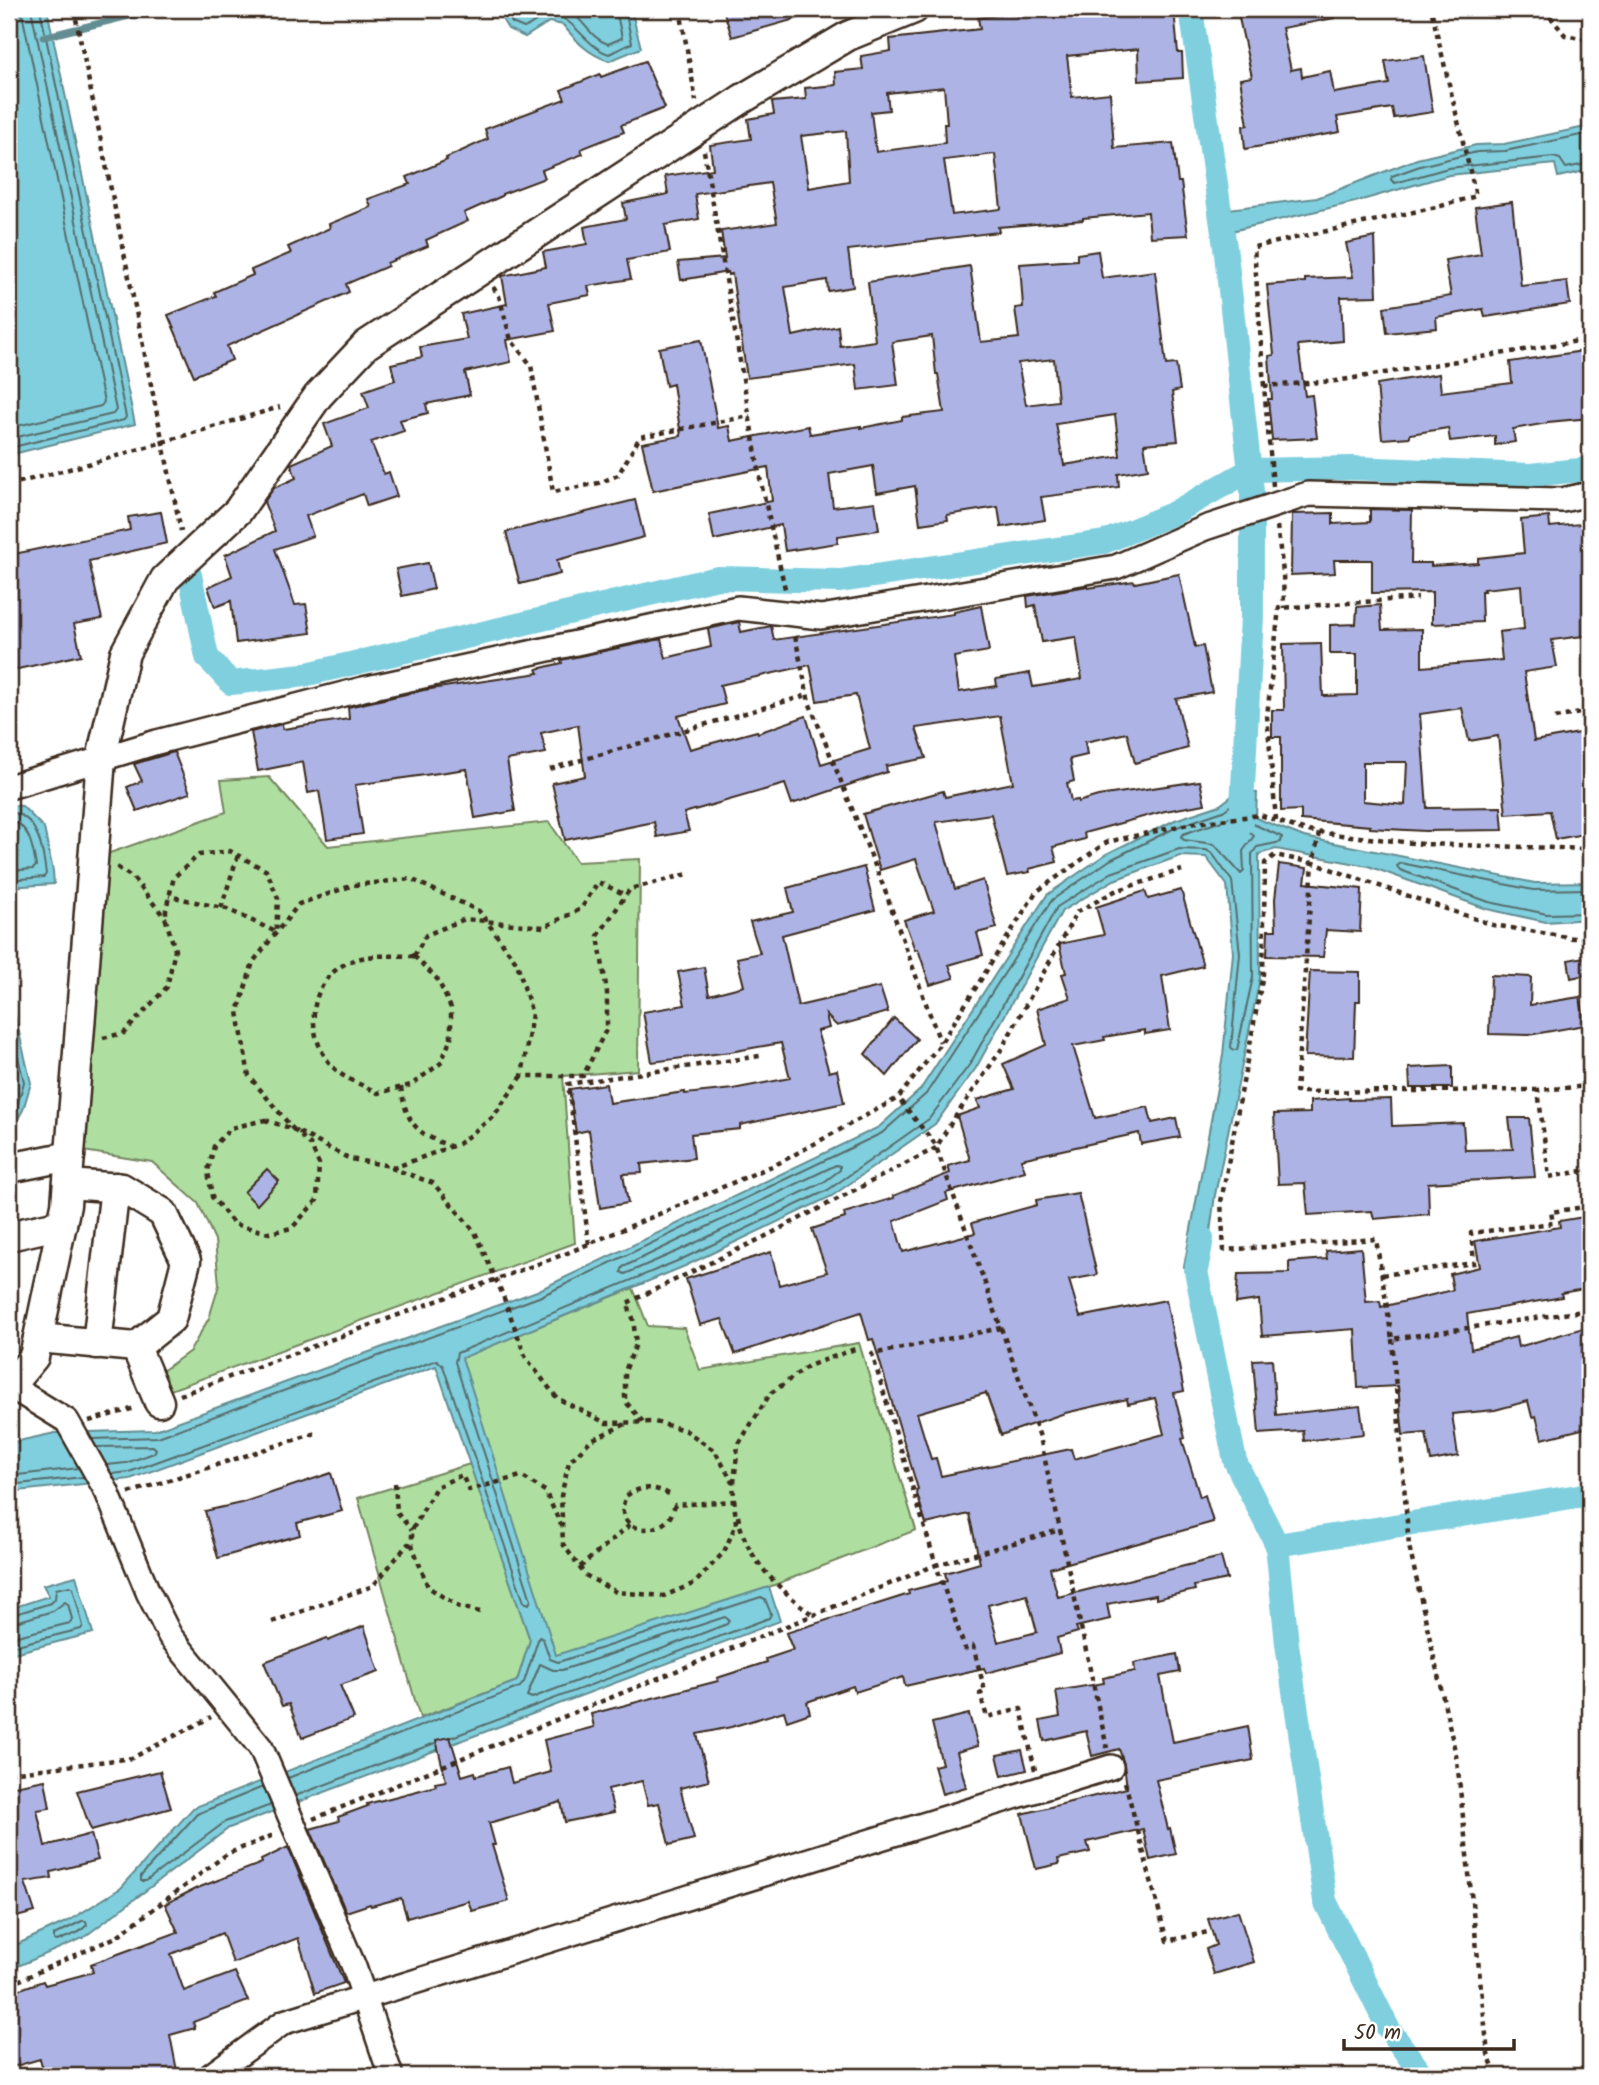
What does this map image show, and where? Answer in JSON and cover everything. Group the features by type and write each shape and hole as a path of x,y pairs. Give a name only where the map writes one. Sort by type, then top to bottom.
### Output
{"street":[{"path":"391,2076 354,1967 261,1748 170,1636 148,1592 109,1496 66,1421 9,1387 34,1357 62,1224 69,1170 101,759 125,653 165,579 238,511 318,396 366,345 700,126 848,36 914,9"},
{"path":"9,787 157,743 363,690 738,608 821,617 1116,567 1205,528 1308,494 1562,500 1590,494"},
{"path":"9,1168 69,1170 122,1188 163,1213 186,1261 171,1319 136,1347 38,1338"},
{"path":"97,1344 115,1187"},
{"path":"9,1236 62,1224"},
{"path":"136,1347 159,1402"},
{"path":"210,2076 284,2022 1111,1767"}],"path":[{"path":"74,9 186,559"},
{"path":"680,9 700,126"},
{"path":"1284,608 1254,247 1476,196 1431,9"},
{"path":"1544,9 1565,35 1590,40"},
{"path":"482,269 499,296 511,340 531,365 553,492 599,483 618,475 640,437 750,416"},
{"path":"1264,386 1336,381 1590,339"},
{"path":"9,485 318,396"},
{"path":"1276,821 1267,716 1279,608 1418,598"},
{"path":"550,769 807,695"},
{"path":"1555,718 1590,711"},
{"path":"72,1430 159,1402 589,1244 779,1163 898,1098 941,1043 1036,892 1107,842 1188,824 1260,815 1306,831 1422,845 1590,849"},
{"path":"1319,833 1313,863 1296,1092 1538,1090 1590,1086"},
{"path":"166,920 174,877 199,855 230,851 267,871 278,900 276,932"},
{"path":"221,908 238,855"},
{"path":"1496,2076 1488,2054 1457,1760 1409,1546 1392,1339 1376,1239 1224,1250 1221,1202 1263,974 1265,863 1275,855 1313,863 1493,925 1573,938 1590,938"},
{"path":"79,1044 124,1033 167,987 175,950 166,920 133,877 111,864 93,860"},
{"path":"643,1423 625,1401 625,1371 636,1344 633,1318 627,1303 776,1231 936,1148 1001,1050 1077,912 1115,891 1182,870"},
{"path":"522,1076 583,1076 607,1028 607,992 598,936 630,889 688,874"},
{"path":"486,922 479,911 411,879 354,885 299,904 253,962 238,1012 249,1076 293,1129 310,1144 319,1164 317,1200 292,1228 269,1233 234,1224 212,1197 208,1171 214,1146 231,1128 265,1120 293,1129 350,1159 396,1167 458,1144 493,1116 522,1076 533,1014 517,963 486,922"},
{"path":"414,956 426,935 465,919 544,927 580,909 597,882 626,895"},
{"path":"169,896 221,908 276,932"},
{"path":"414,956 438,980 451,1008 451,1038 441,1063 411,1085 401,1087 378,1093 336,1070 318,1043 313,1014 321,985 344,964 364,957 414,956"},
{"path":"589,1244 568,1084 760,1056"},
{"path":"401,1087 403,1103 410,1119 424,1137 451,1147"},
{"path":"1538,1090 1549,1177 1588,1170 1590,1183"},
{"path":"898,1098 936,1148 1040,1437 1111,1767 1120,1765 1167,1941 1208,1932"},
{"path":"384,1165 433,1183 475,1232 526,1358 557,1398 606,1423 655,1422 685,1430 715,1451 733,1483 739,1525 754,1558 778,1587 814,1616"},
{"path":"1382,1275 1474,1263 1471,1233 1553,1223 1551,1212 1590,1206"},
{"path":"1392,1339 1590,1310"},
{"path":"1001,1328 872,1354 936,1566 965,1649 973,1646 985,1692 980,1693 987,1717 1021,1709 1040,1789"},
{"path":"628,1423 591,1440 569,1462 561,1496 564,1545 585,1575 616,1592 664,1596 695,1583 724,1552 736,1524 734,1493 738,1445 769,1394 808,1366 855,1349"},
{"path":"109,1496 319,1432"},
{"path":"480,1612 459,1607 428,1587 412,1545 412,1530 436,1487 462,1475 469,1490 521,1476 545,1491 563,1529"},
{"path":"395,1483 397,1513 412,1530"},
{"path":"669,1494 658,1489 637,1488 626,1496 622,1510 626,1521 639,1530 656,1528 669,1519 675,1505 734,1501"},
{"path":"580,1567 631,1524"},
{"path":"9,1985 116,1937 227,1854 936,1566 1060,1530"},
{"path":"272,1622 373,1586 408,1544 412,1545"},
{"path":"9,1773 132,1758 228,1708"}],"green space":[{"path":"269,777 328,846 549,822 577,862 640,859 638,1070 563,1076 575,1243 165,1392 158,1374 190,1351 209,1318 219,1285 215,1240 198,1203 152,1162 83,1151 107,854 226,812 221,780"},
{"path":"633,1288 648,1326 684,1328 700,1370 859,1343 916,1530 769,1587 556,1656 461,1358"},
{"path":"470,1464 530,1640 517,1681 420,1718 358,1498"}],"water":[{"path":"9,9 47,9 135,424 9,455"},
{"path":"496,9 631,9 641,48 609,61 583,47 563,25 549,22 525,37 508,29"},
{"path":"1590,126 1590,170 1558,177 1555,164 1449,175 1355,202 1223,233 1220,210 1317,198 1417,159 1476,145 1504,144"},
{"path":"1237,792 1257,793 1256,818 1304,837 1535,883 1590,882 1590,919 1546,922 1487,909 1368,866 1276,849 1259,854 1260,978 1215,1195 1205,1270 1184,1267 1223,1055 1233,953 1227,885 1206,857 1180,856 1114,880 1062,911 976,1068 935,1124 832,1196 685,1266 462,1358 556,1655 769,1587 780,1621 229,1828 83,1938 9,1970 9,1948 70,1920 121,1888 193,1808 517,1681 530,1640 436,1366 130,1479 9,1492 9,1443 55,1433 155,1430 537,1291 879,1127 920,1090 1047,895 1106,854 1175,820 1220,805"},
{"path":"9,805 22,806 44,828 54,884 9,887"},
{"path":"9,990 31,1083 23,1110 9,1134"},
{"path":"76,1576 93,1633 10,1654 9,1609 49,1596 43,1585"}],"building":[{"path":"723,9 813,9 813,14 732,37"},
{"path":"1060,9 1174,9 1178,53 1182,53 1183,78 1139,81 1138,49 1067,56 1072,97 1110,93 1114,148 1173,143 1188,235 1150,237 1148,212 998,227 999,232 848,250 853,287 828,291 827,280 785,287 793,336 838,326 840,346 875,341 868,282 970,266 981,342 1019,338 1015,308 1023,307 1020,264 1077,260 1077,254 1098,251 1102,278 1155,271 1166,365 1176,364 1180,390 1172,392 1178,441 1144,444 1148,469 1118,474 1119,487 1041,497 1045,520 1001,527 998,507 947,515 948,520 920,524 915,486 877,493 873,466 829,474 833,507 875,502 879,530 838,536 838,543 785,551 781,525 714,540 709,514 772,501 768,467 653,491 642,443 681,436 673,384 666,386 659,348 701,340 718,428 729,426 732,441 808,426 810,434 861,428 902,420 902,417 944,412 932,336 892,342 898,385 858,390 855,364 747,378 732,274 728,275 728,272 681,280 678,262 725,258 721,231 777,223 770,183 695,194 699,219 665,225 670,252 627,260 631,279 588,286 590,295 549,303 555,331 507,340 511,362 465,372 470,395 426,404 428,413 400,420 404,431 371,442 384,474 389,472 397,496 367,506 363,494 306,516 313,536 275,549 295,605 306,604 311,633 236,643 231,601 215,607 208,587 232,576 225,555 275,531 264,502 274,488 296,478 291,464 332,446 324,424 369,408 363,391 395,380 391,364 422,357 420,347 467,339 461,314 507,304 502,276 546,267 543,252 587,244 584,227 626,219 623,203 668,194 665,176 713,169 710,145 751,139 748,119 774,114 772,102 806,99 805,88 836,85 835,72 863,69 861,56 891,51 890,39 980,29 978,18 1017,12 1017,16","holes":["944,87 947,124 944,124 945,143 876,152 871,112 889,110 887,93","846,131 849,181 809,188 801,136","995,154 1001,209 952,215 944,160","1054,359 1058,401 1026,405 1018,363","1115,415 1120,456 1064,465 1056,424"]},
{"path":"1237,9 1335,9 1335,18 1282,28 1291,70 1301,68 1302,77 1330,71 1334,93 1389,84 1385,61 1424,56 1433,112 1394,118 1392,108 1337,117 1340,132 1245,149 1243,126 1248,125 1240,79 1252,77"},
{"path":"645,61 665,108 621,125 624,132 581,149 583,154 542,170 545,178 502,194 464,213 468,221 426,240 428,246 346,284 349,292 227,346 232,360 194,376 168,315 216,296 214,292 253,275 251,270 291,253 288,247 330,228 329,224 371,207 368,199 410,184 407,177 488,139 485,129 565,99 561,90 600,74 601,77"},
{"path":"1512,202 1521,286 1567,281 1570,304 1485,317 1483,309 1436,317 1437,328 1387,333 1384,307 1451,296 1445,260 1481,254 1475,207"},
{"path":"1375,237 1377,296 1341,297 1343,341 1298,345 1305,396 1312,395 1317,438 1272,440 1268,399 1272,399 1269,356 1274,355 1267,285 1305,282 1305,279 1353,277 1346,243"},
{"path":"1590,350 1590,418 1513,429 1515,442 1495,445 1495,436 1450,441 1448,428 1410,434 1410,437 1382,439 1377,384 1439,374 1441,392 1512,383 1510,362"},
{"path":"635,500 644,537 557,560 560,574 520,584 506,532"},
{"path":"1370,509 1412,510 1411,563 1431,563 1431,566 1478,563 1478,558 1524,553 1521,520 1549,517 1550,527 1590,523 1590,635 1552,640 1557,667 1524,672 1534,741 1585,732 1590,754 1590,833 1556,839 1550,811 1506,814 1498,736 1469,741 1462,708 1420,714 1427,808 1501,807 1503,830 1425,831 1370,828 1301,820 1301,810 1281,811 1281,737 1272,737 1272,710 1284,710 1283,644 1321,643 1323,696 1357,695 1357,654 1330,654 1330,625 1356,624 1357,607 1380,605 1382,630 1422,629 1422,667 1502,660 1499,632 1524,629 1521,585 1483,589 1482,622 1432,624 1432,592 1372,593 1372,560 1334,560 1335,573 1291,575 1292,514 1333,513 1333,524 1370,522","holes":["1363,762 1407,762 1405,805 1363,801"]},
{"path":"161,512 167,543 89,561 102,619 74,624 81,655 9,671 9,555 130,530 128,517"},
{"path":"428,563 434,589 402,596 396,569"},
{"path":"1179,574 1195,647 1203,646 1212,692 1176,699 1188,748 1135,763 1127,733 1085,742 1087,755 1070,759 1074,781 1067,783 1071,801 1200,781 1205,804 1165,811 1084,833 1085,839 1053,847 1057,862 1029,869 1030,872 1007,876 991,814 936,822 955,889 983,880 997,928 977,933 983,955 949,965 954,978 930,985 918,949 915,950 904,920 934,911 916,859 880,870 863,814 943,791 945,797 1013,783 1000,716 916,728 926,758 886,766 887,772 792,804 785,784 684,813 689,831 657,837 654,822 565,840 552,783 585,776 578,725 541,733 546,753 507,760 515,811 475,818 467,769 355,785 363,834 327,839 319,791 308,793 303,762 258,771 251,732 282,724 283,729 349,719 348,707 424,690 539,673 537,669 562,663 561,660 661,639 666,658 711,647 708,629 739,622 741,632 771,626 774,640 954,614 981,606 989,651 954,657 959,692 997,686 996,679 1030,673 1033,687 1082,679 1076,637 1042,642 1035,605 1028,607 1027,596 1088,586 1135,583","holes":["810,665 817,701 856,695 870,749 821,764 806,716 758,733 757,731 690,749 678,716 725,704 720,685"]},
{"path":"174,752 190,793 137,811 127,787 142,781 134,764"},
{"path":"1279,864 1307,868 1305,883 1362,889 1360,932 1326,930 1323,957 1267,956 1268,930 1276,930 1275,899"},
{"path":"864,867 875,910 782,935 798,1006 880,987 888,1012 837,1026 826,1015 829,1028 817,1031 829,1072 837,1070 844,1103 740,1125 740,1129 691,1134 694,1158 641,1164 642,1173 623,1174 628,1203 600,1208 589,1130 576,1133 569,1089 606,1084 609,1103 685,1092 733,1089 790,1078 781,1043 652,1062 643,1012 685,1005 678,972 704,967 709,995 744,986 737,958 760,953 750,922 793,912 787,888"},
{"path":"1181,890 1203,966 1162,976 1170,1030 1145,1034 1145,1030 1073,1046 1095,1118 1148,1107 1152,1123 1176,1118 1180,1137 1141,1144 1139,1133 1021,1159 1025,1171 946,1193 948,1200 894,1221 903,1252 975,1233 972,1223 1037,1205 1036,1200 1078,1193 1097,1275 1069,1280 1080,1317 1166,1300 1184,1391 1174,1393 1185,1438 1182,1439 1200,1497 1205,1495 1213,1522 1050,1568 1058,1597 1221,1557 1227,1579 1194,1586 1195,1590 1156,1599 1156,1595 1107,1604 1110,1619 1076,1627 1078,1632 1057,1638 1060,1653 986,1673 984,1668 905,1686 903,1677 855,1692 853,1686 807,1702 810,1713 787,1721 784,1711 697,1734 709,1781 680,1788 694,1839 669,1845 659,1803 648,1805 642,1781 608,1789 614,1812 565,1822 561,1802 489,1823 495,1845 492,1845 509,1901 472,1911 468,1901 407,1918 401,1898 346,1912 310,1829 339,1821 338,1817 368,1806 367,1804 446,1781 436,1740 450,1737 462,1776 475,1772 476,1776 508,1767 512,1783 551,1772 544,1740 594,1727 591,1714 718,1681 717,1678 767,1662 766,1659 793,1650 786,1633 909,1594 908,1591 947,1581 945,1573 980,1563 969,1514 926,1524 873,1339 869,1340 861,1312 735,1354 722,1319 700,1325 686,1279 771,1252 779,1285 827,1272 812,1229 845,1218 844,1213 894,1198 893,1196 950,1173 948,1166 970,1160 957,1116 980,1108 977,1100 1014,1089 1003,1064 1046,1045 1037,1009 1070,998 1062,974 1066,973 1059,944 1104,935 1096,907 1145,891 1148,899","holes":["986,1393 1001,1435 1065,1413 1127,1399 1128,1404 1155,1398 1164,1434 1074,1459 1071,1449 941,1476 936,1458 931,1459 917,1413","1027,1595 1037,1632 998,1642 988,1605"]},
{"path":"1590,956 1590,974 1571,978 1568,960"},
{"path":"1310,971 1360,972 1354,1057 1305,1056"},
{"path":"1491,975 1531,977 1530,1005 1580,997 1585,1025 1529,1035 1489,1034"},
{"path":"894,1018 917,1039 887,1076 865,1054"},
{"path":"1452,1066 1452,1088 1410,1088 1409,1068"},
{"path":"1391,1099 1392,1126 1463,1123 1465,1150 1513,1149 1509,1118 1529,1118 1535,1177 1428,1183 1429,1214 1374,1219 1372,1211 1308,1215 1305,1183 1278,1184 1274,1114 1310,1113 1310,1101"},
{"path":"267,1169 279,1181 257,1205 244,1192"},
{"path":"1590,1216 1590,1288 1561,1293 1562,1297 1467,1314 1471,1349 1516,1337 1518,1347 1590,1326 1590,1370 1583,1371 1590,1400 1590,1427 1542,1439 1536,1416 1532,1417 1528,1401 1495,1410 1452,1414 1458,1456 1431,1461 1426,1433 1403,1435 1398,1386 1358,1388 1355,1329 1262,1336 1259,1300 1236,1303 1238,1274 1289,1273 1289,1262 1327,1259 1326,1251 1361,1248 1366,1302 1380,1301 1381,1307 1453,1290 1450,1274 1480,1267 1475,1241 1560,1227 1559,1221"},
{"path":"1272,1359 1276,1415 1360,1406 1364,1434 1304,1441 1303,1431 1259,1434 1253,1360"},
{"path":"331,1473 342,1511 297,1523 300,1535 218,1558 205,1511 241,1503"},
{"path":"364,1626 379,1672 340,1685 354,1718 302,1738 289,1704 282,1706 264,1662"},
{"path":"1177,1654 1180,1672 1160,1676 1173,1742 1248,1726 1253,1760 1156,1780 1176,1854 1150,1860 1143,1829 1087,1842 1090,1852 1058,1859 1059,1864 1036,1869 1022,1814 1127,1788 1119,1749 1092,1756 1086,1731 1044,1741 1040,1721 1060,1717 1056,1691 1104,1683 1103,1678 1135,1671 1134,1663"},
{"path":"969,1714 978,1746 957,1752 966,1787 942,1794 934,1766 942,1764 932,1723"},
{"path":"1022,1750 1027,1770 1002,1776 997,1755"},
{"path":"160,1771 171,1808 91,1830 77,1791"},
{"path":"45,1780 50,1808 37,1810 45,1846 91,1834 98,1860 51,1872 52,1878 25,1882 35,1912 9,1919 9,1787"},
{"path":"288,1847 344,1983 315,1993 298,1938 233,1963 222,1933 171,1954 184,1991 235,1972 248,2001 193,2022 195,2028 170,2035 178,2076 45,2076 40,2059 9,2068 9,1993 43,1981 45,1985 93,1972 91,1964 178,1932 165,1904 195,1889 262,1863 261,1860"},
{"path":"1238,1911 1254,1962 1214,1974 1206,1949 1216,1945 1208,1919"}],"waterway":[{"path":"43,37 158,9"},
{"path":"1191,9 1226,254 1252,491 1252,617 1241,824"},
{"path":"190,575 207,657 231,683 303,675 718,578 840,581 1104,542 1172,514 1250,470 1352,468 1530,475 1590,469"},
{"path":"1202,1238 1196,1271 1235,1461 1277,1545"},
{"path":"1423,2076 1388,2028 1325,1901 1287,1644 1277,1545 1590,1494"}]}
